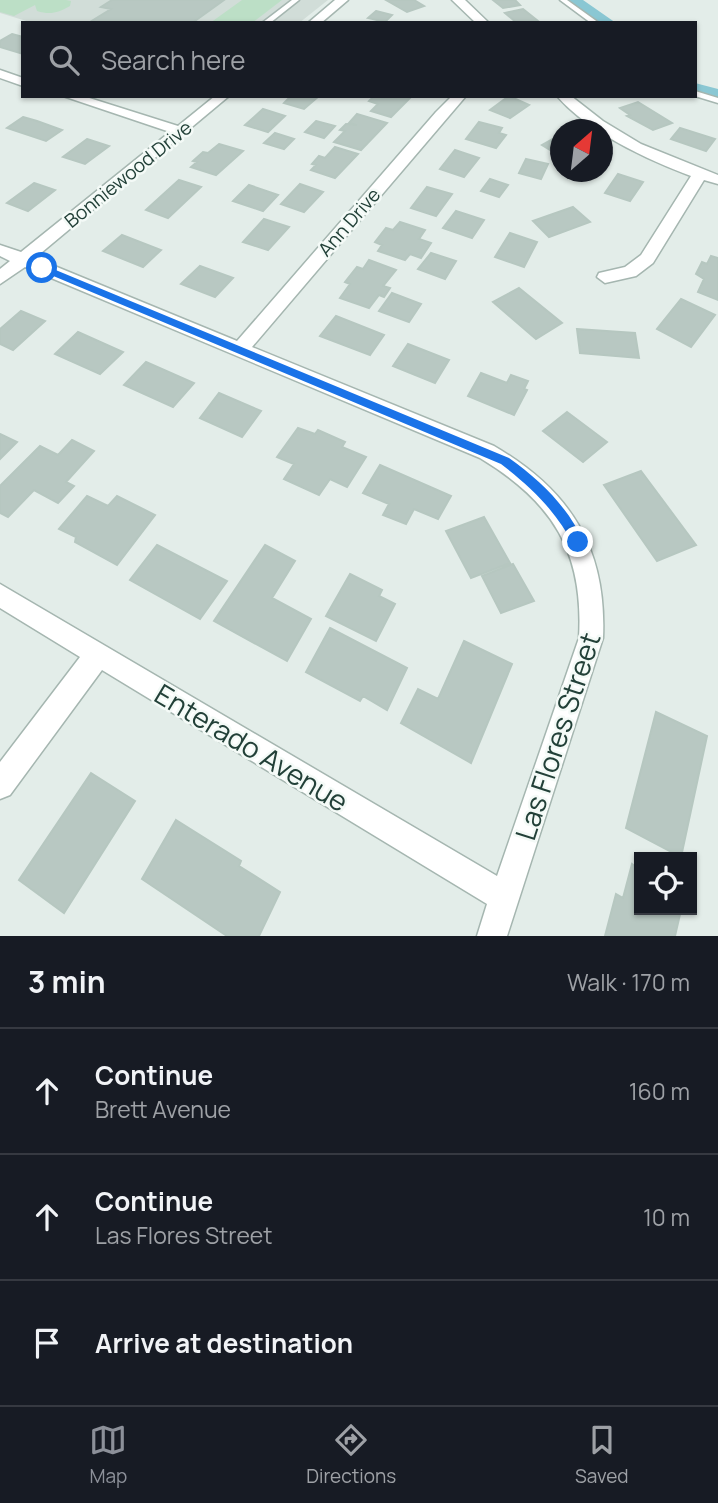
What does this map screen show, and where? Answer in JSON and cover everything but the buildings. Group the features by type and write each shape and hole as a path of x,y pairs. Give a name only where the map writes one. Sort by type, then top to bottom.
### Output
{"street":[{"path":"316,21 342,0"},
{"path":"458,0 481,21"},
{"path":"0,74 21,81"},
{"path":"75,98 180,131"},
{"name":"Bonniewood Drive","path":"0,278 221,98"},
{"name":"Ann Drive","path":"240,349 458,98"},
{"path":"565,98 621,141 655,158 718,180"},
{"path":"605,277 630,272 647,259 700,174"},
{"name":"Las Flores Street","path":"0,250 487,452 523,473 566,519 587,566 594,615 585,662 492,936"},
{"name":"Enterado Avenue","path":"0,595 505,898"},
{"path":"0,785 98,654"}],"lane":[{"path":"268,21 296,0"},
{"path":"564,0 593,21"},
{"path":"697,94 718,101"}],"shaded area":[{"path":"0,0 328,0 302,21 26,21 0,13"}],"green space":[{"path":"0,0 71,1 70,6 58,12 37,11 35,5 14,16 0,12"},
{"path":"242,0 282,0 255,21 213,21"}],"waterway":[{"path":"572,0 605,21"},
{"path":"697,89 718,95"}],"route":[{"path":"42,268 505,461 538,485 566,519 578,542"}]}
